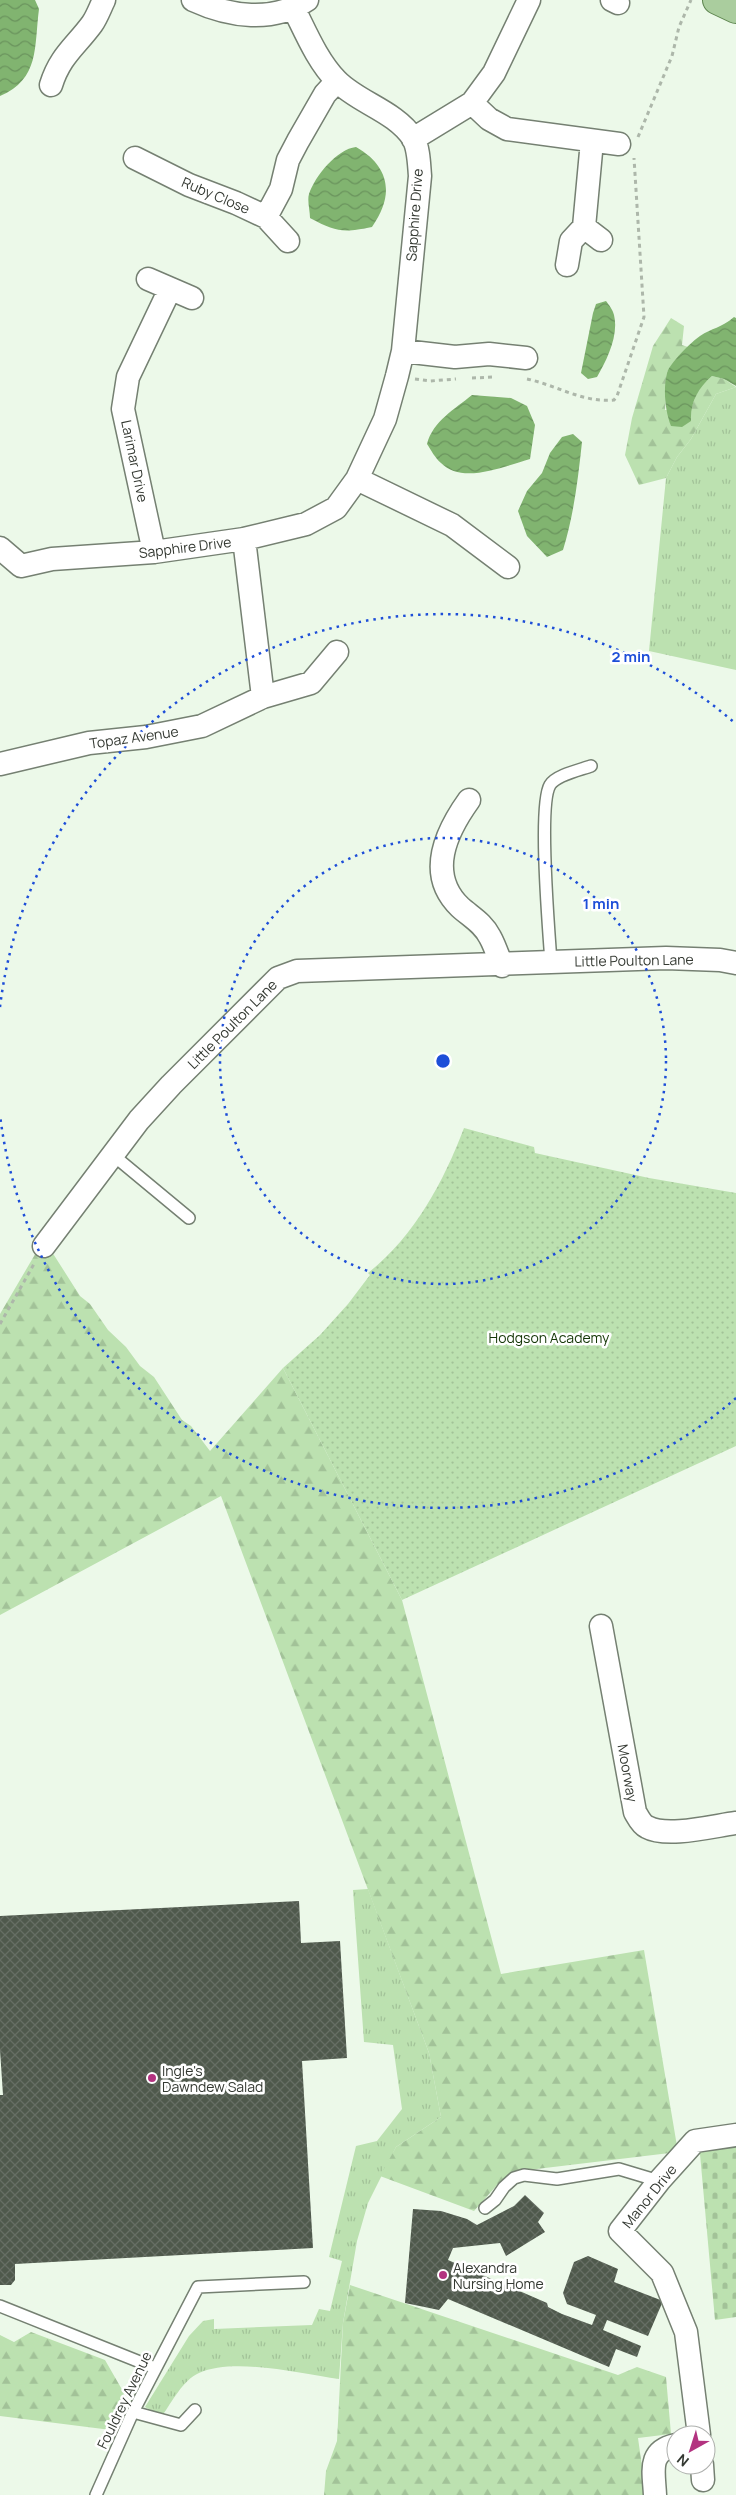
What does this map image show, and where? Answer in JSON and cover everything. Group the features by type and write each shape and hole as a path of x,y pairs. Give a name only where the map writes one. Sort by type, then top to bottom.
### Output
{"main road":[{"path":"717,0 736,9"}],"street":[{"path":"51,85 56,69 74,43 92,24 104,0"},
{"path":"193,0 209,8 246,16 275,14 301,5 321,59 337,82 395,120 413,139 472,103 494,73 529,0"},
{"name":"Ruby Close","path":"135,158 189,185 266,217 281,189 292,154 325,94 337,82"},
{"path":"472,103 489,119 507,129 630,146"},
{"name":"Sapphire Drive","path":"0,573 52,559 154,552 244,539 306,524 336,508 357,479 385,419 403,351 420,176 413,139"},
{"path":"567,265 571,241 592,233 592,141"},
{"path":"266,217 288,242"},
{"path":"148,279 192,298"},
{"name":"Larimar Drive","path":"154,552 123,409 128,377 170,289"},
{"path":"403,351 455,357 489,354 524,368"},
{"path":"357,479 452,525 508,566"},
{"path":"244,539 263,697"},
{"path":"0,548 21,566"},
{"name":"Topaz Avenue","path":"0,764 89,743 146,737 202,726 263,697 311,684 337,652"},
{"path":"469,800 449,831 441,856 442,876 450,894 461,908 474,917 490,936 502,966"},
{"name":"Little Poulton Lane","path":"44,1246 112,1155 164,1092 278,978 297,972 502,966 551,962 666,958 720,960 736,963"},
{"name":"Moorway","path":"601,1626 635,1812 638,1818 648,1827 661,1832 736,1823"},
{"name":"Manor Drive","path":"698,2425 688,2339 662,2273 620,2230 659,2181 695,2141 736,2135"},
{"path":"655,2495 655,2459 660,2451 666,2449"}],"lane":[{"path":"551,962 545,847 547,793 554,781 591,766"},
{"path":"112,1155 189,1218"},
{"path":"484,2208 495,2200 509,2183 524,2175 557,2178 619,2169 659,2181"},
{"name":"Fouldrey Avenue","path":"96,2495 132,2412 198,2287 304,2282"},
{"path":"0,2306 155,2368"},
{"path":"132,2412 181,2425 195,2410"}],"path":[{"path":"524,368 584,398 609,401 614,400 617,396 635,349 644,317 630,146 672,56 679,27 691,0"},
{"path":"397,376 430,381 499,376"},
{"path":"0,1324 44,1246"}],"green space":[{"path":"671,318 684,326 682,345 688,347 667,372 665,410 690,411 699,387 712,376 724,379 736,387 716,394 691,439 677,457 666,478 639,485 625,455 632,418 653,346"},
{"path":"736,387 736,670 649,651 666,478 677,457 691,439 716,394"},
{"name":"Hodgson Academy","path":"464,1128 534,1147 535,1153 649,1178 736,1193 736,1446 402,1600 283,1368 320,1335 348,1304 370,1275 368,1273 400,1243 437,1188"},
{"path":"37,1251 52,1252 80,1296 90,1304 108,1330 126,1347 140,1366 154,1377 182,1420 191,1426 210,1451 283,1368 402,1600 501,1974 644,1950 678,2152 520,2171 497,2185 474,2211 380,2176 396,2147 441,2117 429,2053 221,1496 0,1615 0,1314"},
{"path":"368,1889 429,2053 441,2117 396,2147 368,2203 357,2241 343,2323 339,2379 268,2368 231,2366 214,2368 193,2376 178,2392 162,2416 145,2407 189,2336 203,2321 214,2319 214,2329 312,2325 319,2309 330,2311 342,2261 329,2257 356,2146 377,2141 402,2109 393,2045 364,2042 353,1890"},
{"path":"736,2139 736,2317 715,2320 699,2143"},
{"path":"350,2285 618,2375 637,2367 666,2377 670,2425 666,2425 666,2435 638,2438 646,2495 324,2495 326,2471 337,2441 343,2323"},
{"path":"31,2332 105,2360 124,2393 111,2430 0,2416 0,2335 14,2342"}],"water":[{"path":"0,0 35,0 39,9 35,49 29,71 13,89 0,96"},
{"path":"356,147 368,155 382,173 386,193 384,204 372,227 354,230 333,229 310,218 309,194 316,179 334,158"},
{"path":"606,301 614,315 615,331 605,363 597,377 588,379 581,373 593,313 596,304"},
{"path":"734,317 736,318 736,386 724,379 712,376 696,396 692,408 691,421 682,427 671,426 667,413 665,393 669,369 681,353 696,339"},
{"path":"472,395 511,398 527,406 535,425 530,459 484,472 472,473 460,473 439,461 427,444 430,436 445,416"},
{"path":"573,434 582,442 573,510 563,550 547,557 527,536 518,511 527,491 542,473 550,453 562,437"}],"building":[{"name":"Ingle's Dawndew Salad","path":"299,1901 301,1943 340,1941 347,2058 302,2061 313,2248 15,2264 15,2280 11,2285 0,2285 0,2095 3,2095 0,2050 0,1916"},
{"name":"Alexandra Nursing Home","path":"525,2195 544,2213 538,2222 545,2232 506,2256 500,2243 453,2248 448,2260 547,2303 548,2307 562,2314 592,2325 596,2315 567,2304 563,2293 574,2262 588,2256 618,2269 614,2282 663,2301 648,2336 607,2320 603,2330 641,2346 637,2357 616,2349 609,2367 448,2299 439,2310 405,2303 413,2209 441,2211 467,2219 477,2225 514,2206"}],"place":[{"name":"Ingle's Dawndew Salad","path":"152,2078"},
{"name":"Alexandra Nursing Home","path":"443,2275"}]}
